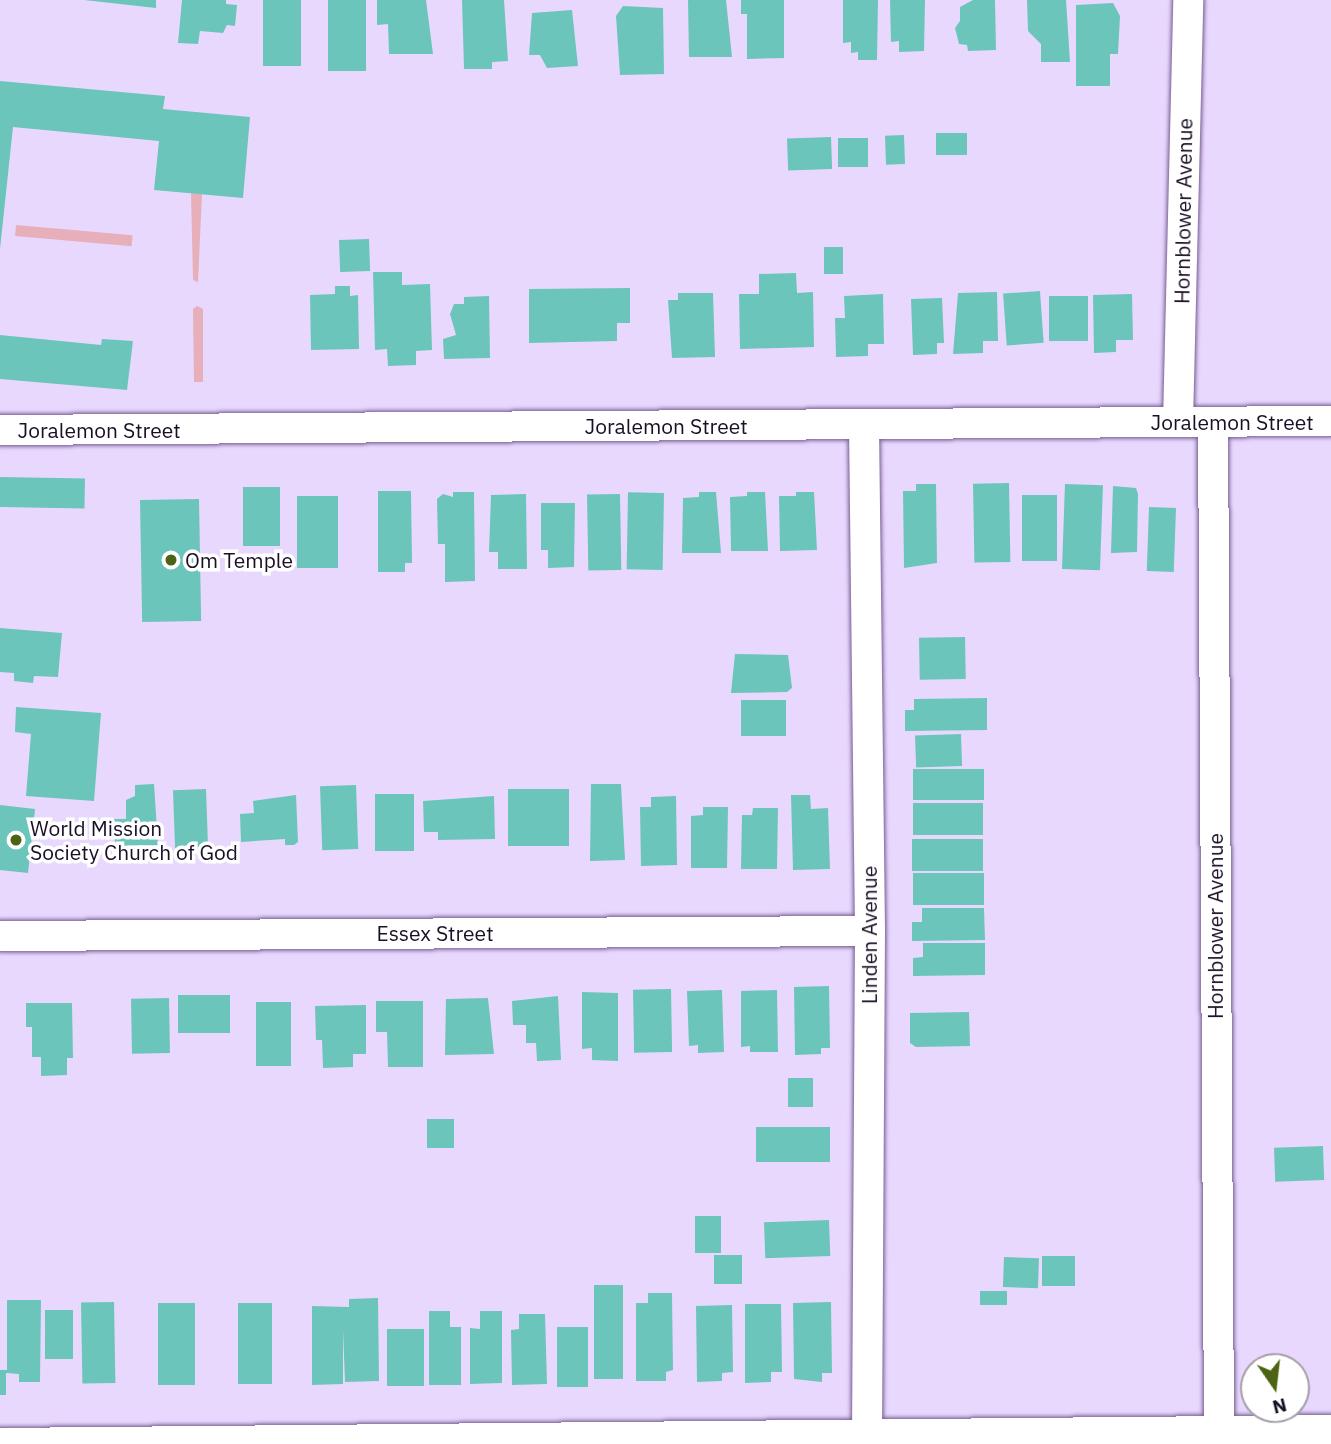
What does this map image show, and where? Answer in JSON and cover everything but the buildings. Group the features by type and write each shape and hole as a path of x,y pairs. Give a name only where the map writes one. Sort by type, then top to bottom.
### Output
{"street":[{"name":"Hornblower Avenue","path":"1178,422 1188,0"},
{"name":"Joralemon Street","path":"0,430 1331,421"},
{"name":"Hornblower Avenue","path":"1213,422 1219,1430"},
{"name":"Linden Avenue","path":"864,425 870,930 867,1438"},
{"name":"Essex Street","path":"0,936 870,930"},
{"path":"0,1443 867,1438 1331,1430"}],"shaded area":[{"path":"191,193 202,194 198,282 193,280"},
{"path":"16,225 133,235 132,246 15,236"},
{"path":"197,306 203,309 203,382 194,382 193,309"}],"place":[{"name":"Om Temple","path":"171,560"},
{"name":"World Mission Society Church of God","path":"16,840"}]}
